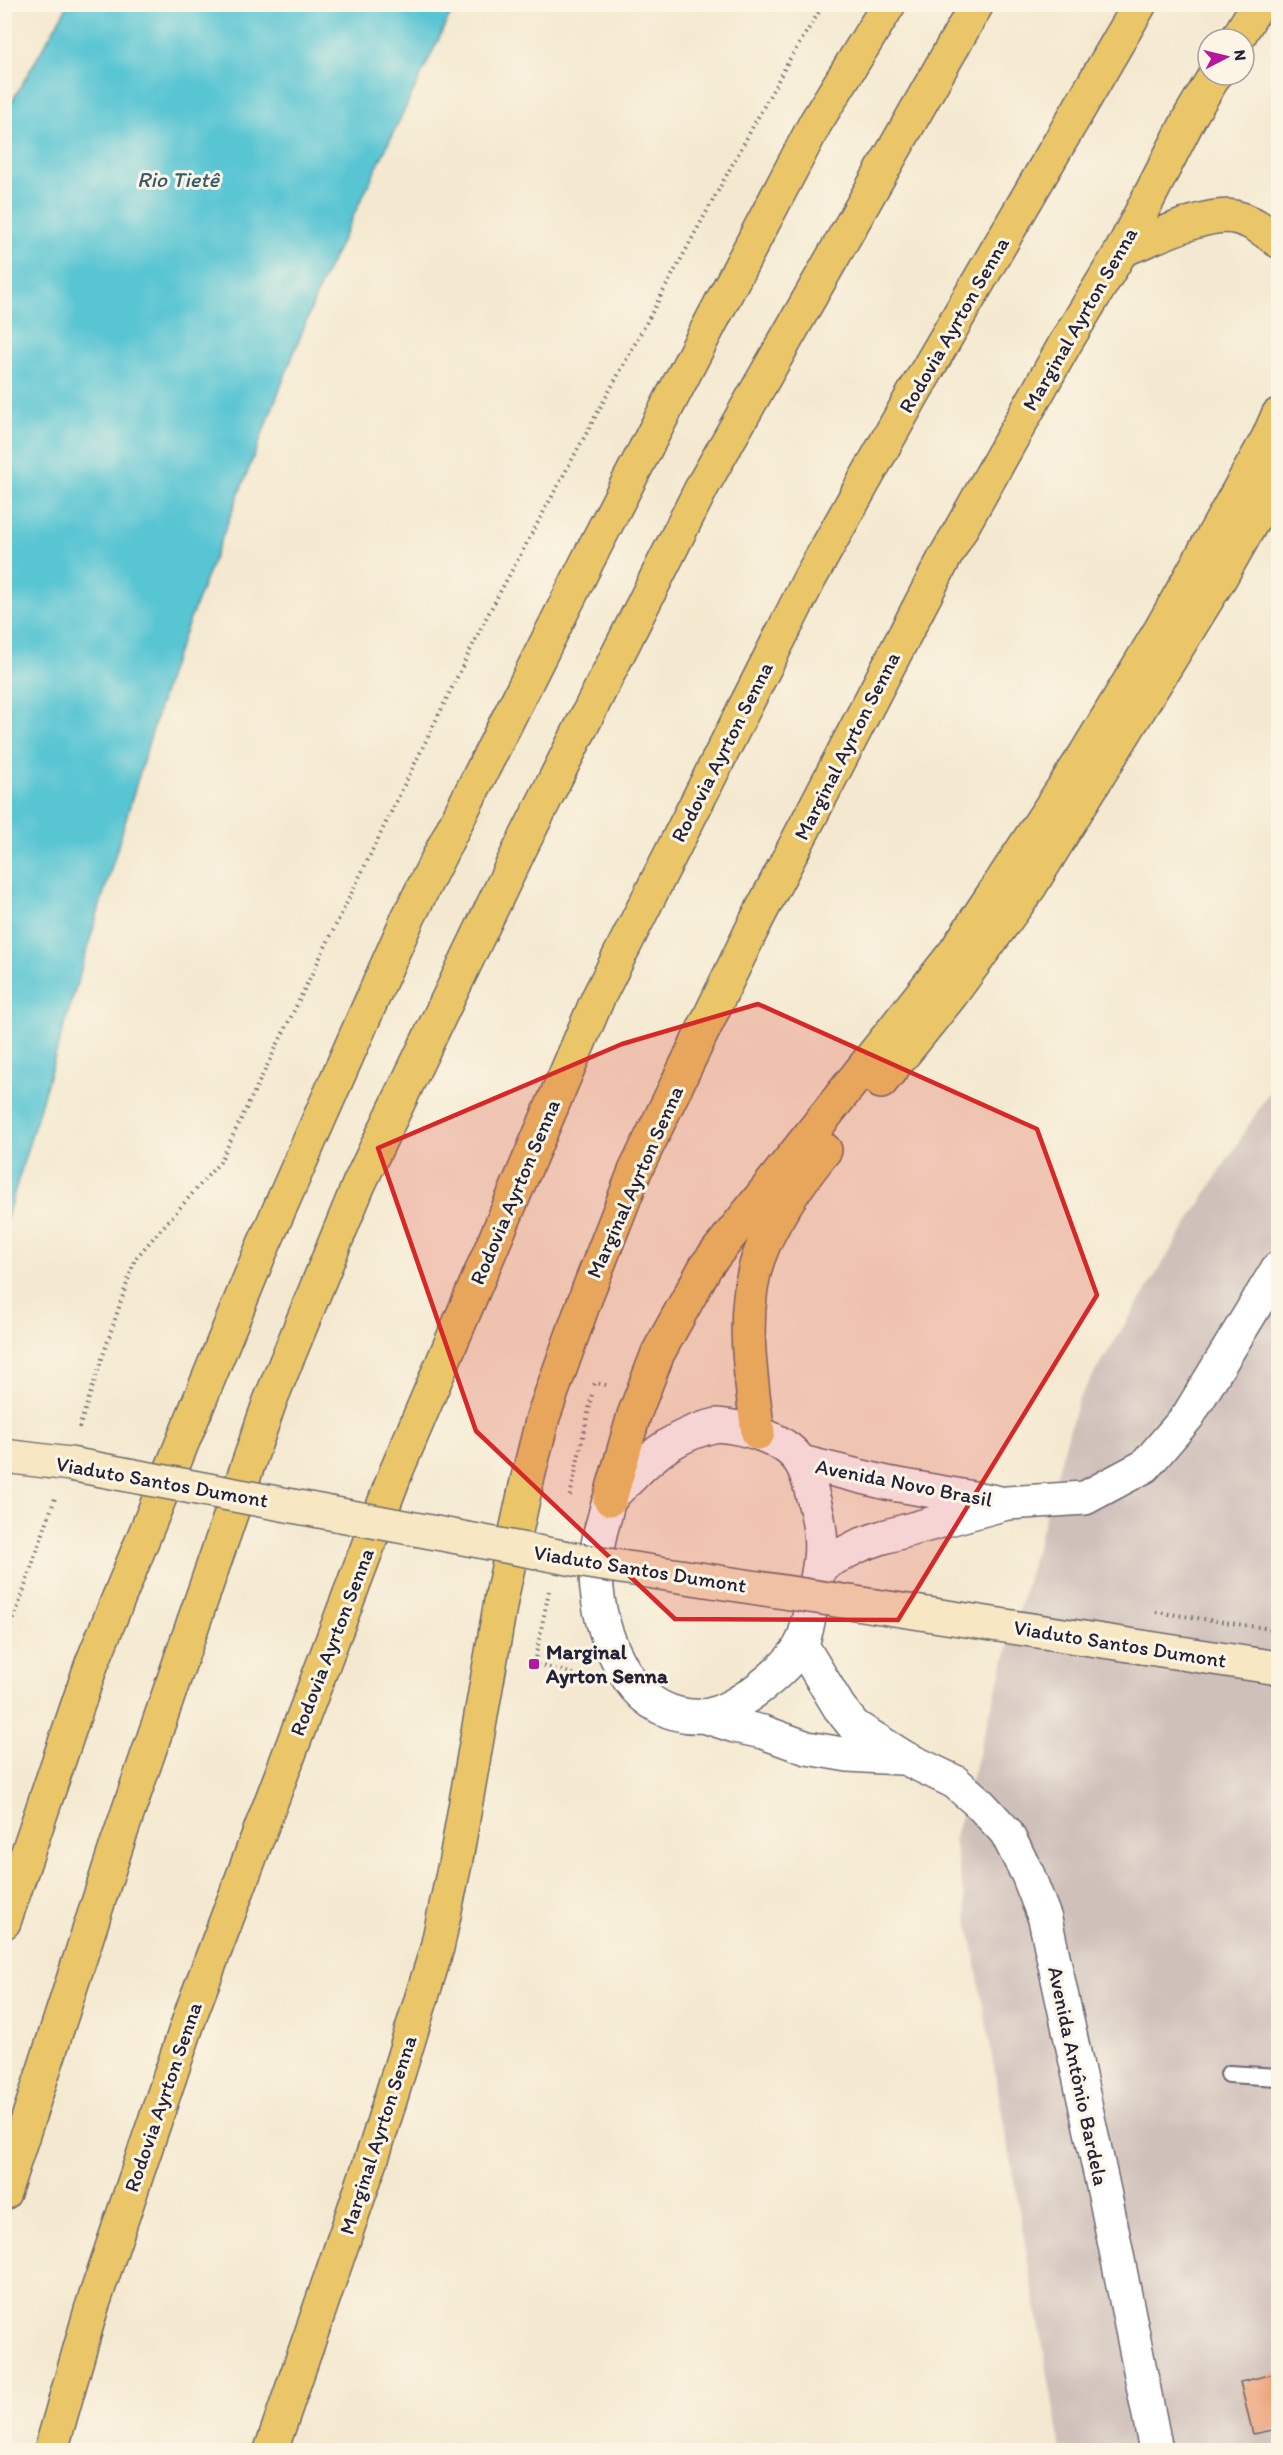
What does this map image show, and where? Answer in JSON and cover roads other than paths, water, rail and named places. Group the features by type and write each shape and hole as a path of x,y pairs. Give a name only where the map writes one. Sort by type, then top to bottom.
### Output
{"highway":[{"path":"4,1922 92,1664 260,1254 408,918 597,542 757,234 816,122 889,4"},
{"path":"4,2193 122,1830 270,1401 359,1184 520,847 703,485 978,4"},
{"name":"Rodovia Ayrton Senna","path":"51,2451 91,2310 193,2008 335,1629 396,1472 598,998 810,578 912,396 1140,4"},
{"path":"1244,27 1258,4"},
{"name":"Marginal Ayrton Senna","path":"271,2451 376,2146 438,1948 456,1859 502,1595 526,1481 543,1417 588,1291 635,1171 755,923 944,559 1066,342 1122,250 1191,114 1208,87"},
{"path":"1122,250 1184,225 1216,217 1233,216 1258,226 1278,241"},
{"path":"610,1498 634,1415 658,1353 706,1266 962,942 1097,735 1172,609 1268,438 1278,415"},
{"path":"758,1433 750,1336 751,1293 759,1259 775,1223 806,1174 951,995 1029,888 1220,578 1278,477"}],"main road":[{"name":"Viaduto Santos Dumont","path":"4,1456 81,1466 595,1563 1278,1668"}],"street":[{"name":"Avenida Novo Brasil","path":"821,1565 860,1545 884,1537 1007,1503 1085,1498 1145,1466 1188,1416 1278,1268"},
{"path":"610,1498 648,1460 670,1443 695,1430 717,1425 739,1427 758,1433 781,1444 801,1462 818,1515 823,1546 821,1565 801,1644 773,1679 742,1699 704,1716"},
{"name":"Avenida Novo Brasil","path":"801,1462 887,1483 1007,1503"},
{"name":"Avenida Antônio Bardela","path":"610,1498 600,1531 595,1572 598,1602 610,1647 636,1689 648,1700 677,1714 704,1716 763,1732 807,1748 848,1755 905,1758"},
{"name":"Avenida Antônio Bardela","path":"801,1644 839,1707 854,1726 905,1758 955,1782 979,1803 1006,1832 1028,1875 1045,1919 1107,2205 1156,2451"}],"lane":[{"path":"1230,2074 1278,2076"}],"water":[{"name":"Rio Tietê","path":"68,5 455,5 322,281 171,668 5,1224 4,115"}],"place":[{"name":"Marginal Ayrton Senna","path":"534,1664"}]}
